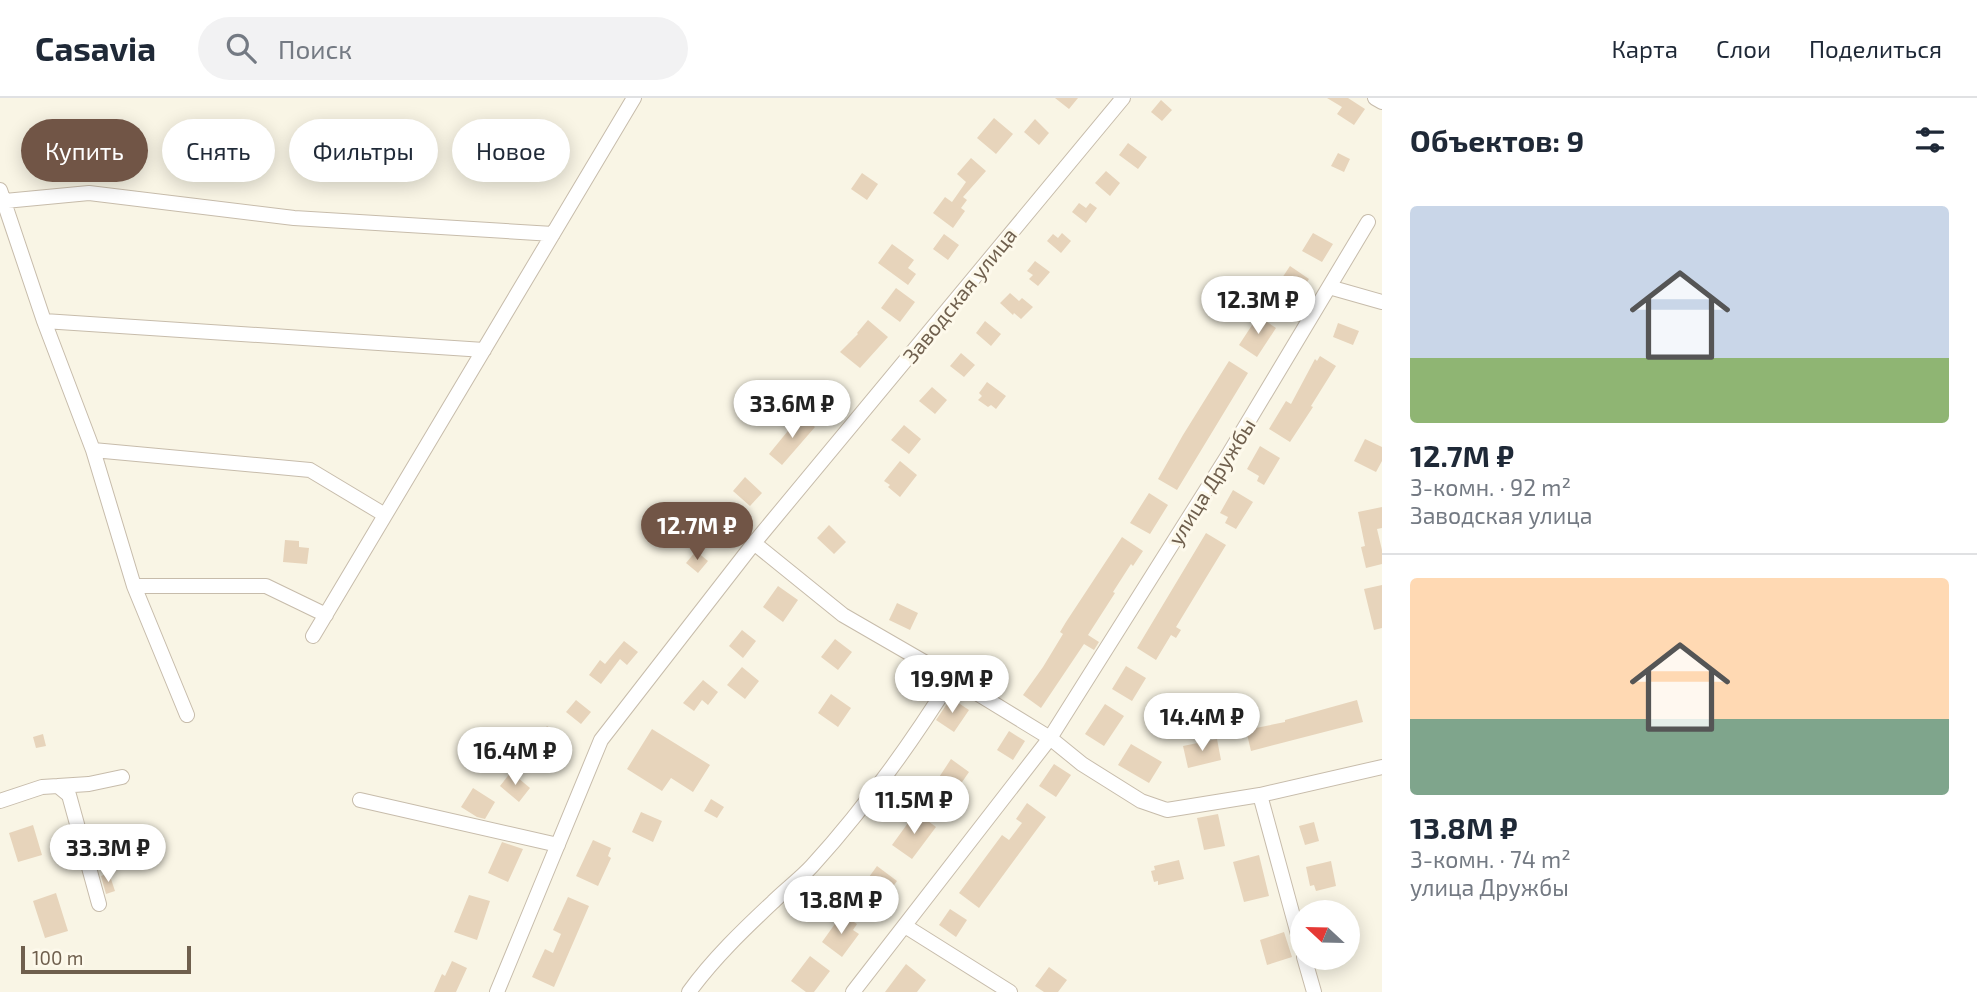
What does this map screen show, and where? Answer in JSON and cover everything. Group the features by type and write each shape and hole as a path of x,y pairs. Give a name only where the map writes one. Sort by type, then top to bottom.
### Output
{"street":[{"path":"313,636 634,98"},
{"name":"Заводская улица","path":"497,992 601,740 754,543 1123,98"},
{"path":"1375,98 1382,102"},
{"path":"187,715 134,586 93,450 44,321 3,195 89,192 294,218 552,234"},
{"name":"улица Дружбы","path":"853,992 1050,738 1220,468 1368,222"},
{"path":"1329,287 1382,302"},
{"path":"44,321 484,350"},
{"path":"93,450 310,470 385,515"},
{"path":"754,543 843,615 1050,738 1082,764 1140,802 1167,810 1260,795 1382,767"},
{"path":"134,586 266,586 326,615"},
{"path":"689,992 746,927 810,869 856,815 919,730 951,678"},
{"path":"0,801 43,787 89,784 122,776"},
{"path":"58,786 69,794 99,904"},
{"path":"1260,795 1290,905"},
{"path":"360,800 558,845"},
{"path":"905,926 1010,992"},
{"path":"1308,970 1314,992"}],"building":[{"path":"1055,98 1078,98 1069,109"},
{"path":"1327,98 1348,98 1365,109 1354,125 1337,114 1342,107"},
{"path":"1161,100 1172,110 1162,121 1151,112"},
{"path":"994,118 1013,134 996,154 977,138"},
{"path":"1035,119 1049,133 1039,145 1024,132"},
{"path":"1128,143 1147,157 1138,169 1119,155"},
{"path":"1338,153 1350,159 1344,172 1331,166"},
{"path":"971,158 986,171 963,197 967,200 961,208 965,211 953,228 933,213 945,197 952,202 966,182 957,174"},
{"path":"1106,171 1120,183 1110,196 1095,183"},
{"path":"862,173 878,184 867,200 851,189"},
{"path":"1079,203 1086,208 1090,203 1097,208 1086,223 1072,212"},
{"path":"1062,233 1071,241 1061,253 1047,241 1053,234 1058,238"},
{"path":"1313,233 1333,244 1322,262 1302,251"},
{"path":"944,234 959,245 948,260 933,249"},
{"path":"892,244 914,260 908,268 916,274 908,285 878,263"},
{"path":"1035,261 1050,272 1038,286 1029,279 1033,275 1027,271"},
{"path":"1290,266 1309,279 1289,308 1270,296"},
{"path":"896,288 915,302 900,322 881,308"},
{"path":"1010,293 1019,301 1022,298 1033,307 1021,319 1000,303"},
{"path":"1258,316 1276,328 1257,357 1239,345"},
{"path":"868,320 888,337 860,368 840,352"},
{"path":"985,321 1001,334 991,346 976,333"},
{"path":"1338,323 1359,331 1353,345 1333,337"},
{"path":"961,353 975,365 964,377 950,366"},
{"path":"1320,356 1336,366 1290,442 1269,429 1286,401 1291,404 1315,359 1317,361"},
{"path":"1229,361 1248,373 1177,490 1158,479"},
{"path":"819,380 824,385 827,381 842,396 830,409 810,390"},
{"path":"987,382 1006,396 996,409 978,400 982,396 979,393"},
{"path":"932,387 947,400 935,414 919,401"},
{"path":"801,415 815,427 782,465 769,454"},
{"path":"904,425 921,439 909,454 891,440"},
{"path":"1365,439 1382,447 1382,461 1376,472 1354,461"},
{"path":"1260,446 1280,458 1264,485 1257,481 1259,476 1247,469"},
{"path":"900,461 917,475 900,497 884,481"},
{"path":"745,477 762,493 750,506 733,491"},
{"path":"1233,490 1253,502 1236,529 1225,523 1228,517 1220,513"},
{"path":"1149,493 1168,505 1150,534 1130,523"},
{"path":"1382,507 1382,528 1377,529 1382,564 1366,568 1361,547 1365,546 1358,512"},
{"path":"829,525 846,542 834,554 817,538"},
{"path":"1206,533 1226,545 1176,627 1181,630 1176,638 1171,635 1156,660 1137,648"},
{"path":"1122,537 1143,551 1133,566 1131,564 1088,635 1099,642 1094,650 1084,644 1041,708 1023,695 1063,634 1060,632 1066,622"},
{"path":"285,540 299,541 299,547 309,548 307,564 283,562"},
{"path":"696,551 708,561 698,573 686,563"},
{"path":"1382,585 1382,628 1374,630 1364,589"},
{"path":"778,586 798,600 783,622 763,607"},
{"path":"897,603 918,613 910,630 889,620"},
{"path":"742,630 756,641 743,658 729,646"},
{"path":"835,639 852,652 838,670 821,657"},
{"path":"624,641 638,652 627,665 620,659 601,684 589,675 600,660 605,664"},
{"path":"1126,666 1146,678 1132,701 1112,689"},
{"path":"742,667 759,681 745,699 727,685"},
{"path":"703,680 718,692 708,705 702,700 694,711 683,703"},
{"path":"831,694 851,708 838,727 818,713"},
{"path":"951,698 969,710 954,732 936,720"},
{"path":"576,700 591,712 581,724 566,712"},
{"path":"1357,700 1363,722 1251,751 1246,730 1285,722"},
{"path":"1105,704 1124,716 1104,746 1085,734"},
{"path":"547,726 567,741 554,759 534,745"},
{"path":"652,729 710,765 693,792 671,778 662,791 627,769"},
{"path":"1009,731 1025,741 1013,760 997,750"},
{"path":"43,734 46,746 36,748 33,737"},
{"path":"1217,739 1221,760 1188,768 1183,746"},
{"path":"1131,744 1162,762 1149,783 1118,765"},
{"path":"951,759 969,772 951,798 932,788"},
{"path":"1054,764 1071,775 1056,797 1039,786"},
{"path":"511,772 530,788 519,802 500,786"},
{"path":"473,788 495,802 485,819 461,807"},
{"path":"711,799 724,807 717,818 704,811"},
{"path":"1027,803 1046,817 979,908 959,893 1002,835 1009,840 1022,823 1016,819"},
{"path":"641,812 662,821 653,842 632,832"},
{"path":"916,812 936,827 912,859 892,845"},
{"path":"1218,814 1225,846 1204,850 1197,818"},
{"path":"1314,822 1319,841 1305,845 1299,826"},
{"path":"33,825 42,855 18,862 9,833"},
{"path":"593,840 611,848 608,856 611,858 598,886 576,876"},
{"path":"502,842 523,849 508,882 488,873"},
{"path":"1259,855 1269,896 1244,902 1233,862"},
{"path":"1179,860 1184,879 1158,885 1158,881 1154,882 1151,871 1155,870 1154,866"},
{"path":"1331,861 1336,886 1316,891 1314,885 1310,886 1306,867"},
{"path":"877,866 897,881 876,910 856,895"},
{"path":"109,873 115,891 106,894 101,876"},
{"path":"56,893 68,931 45,938 33,901"},
{"path":"469,895 490,901 477,940 454,932"},
{"path":"568,897 589,906 554,987 532,977 545,949 553,953 561,934 553,930"},
{"path":"950,909 967,920 956,937 939,925"},
{"path":"842,914 857,924 853,930 859,934 842,957 822,942"},
{"path":"1284,932 1290,958 1267,965 1260,940"},
{"path":"810,956 830,971 814,992 806,992 791,981"},
{"path":"452,961 467,968 456,992 434,992 442,974 445,976"},
{"path":"906,964 926,980 917,992 885,992"},
{"path":"1049,967 1067,980 1058,992 1044,992 1035,986"}]}
